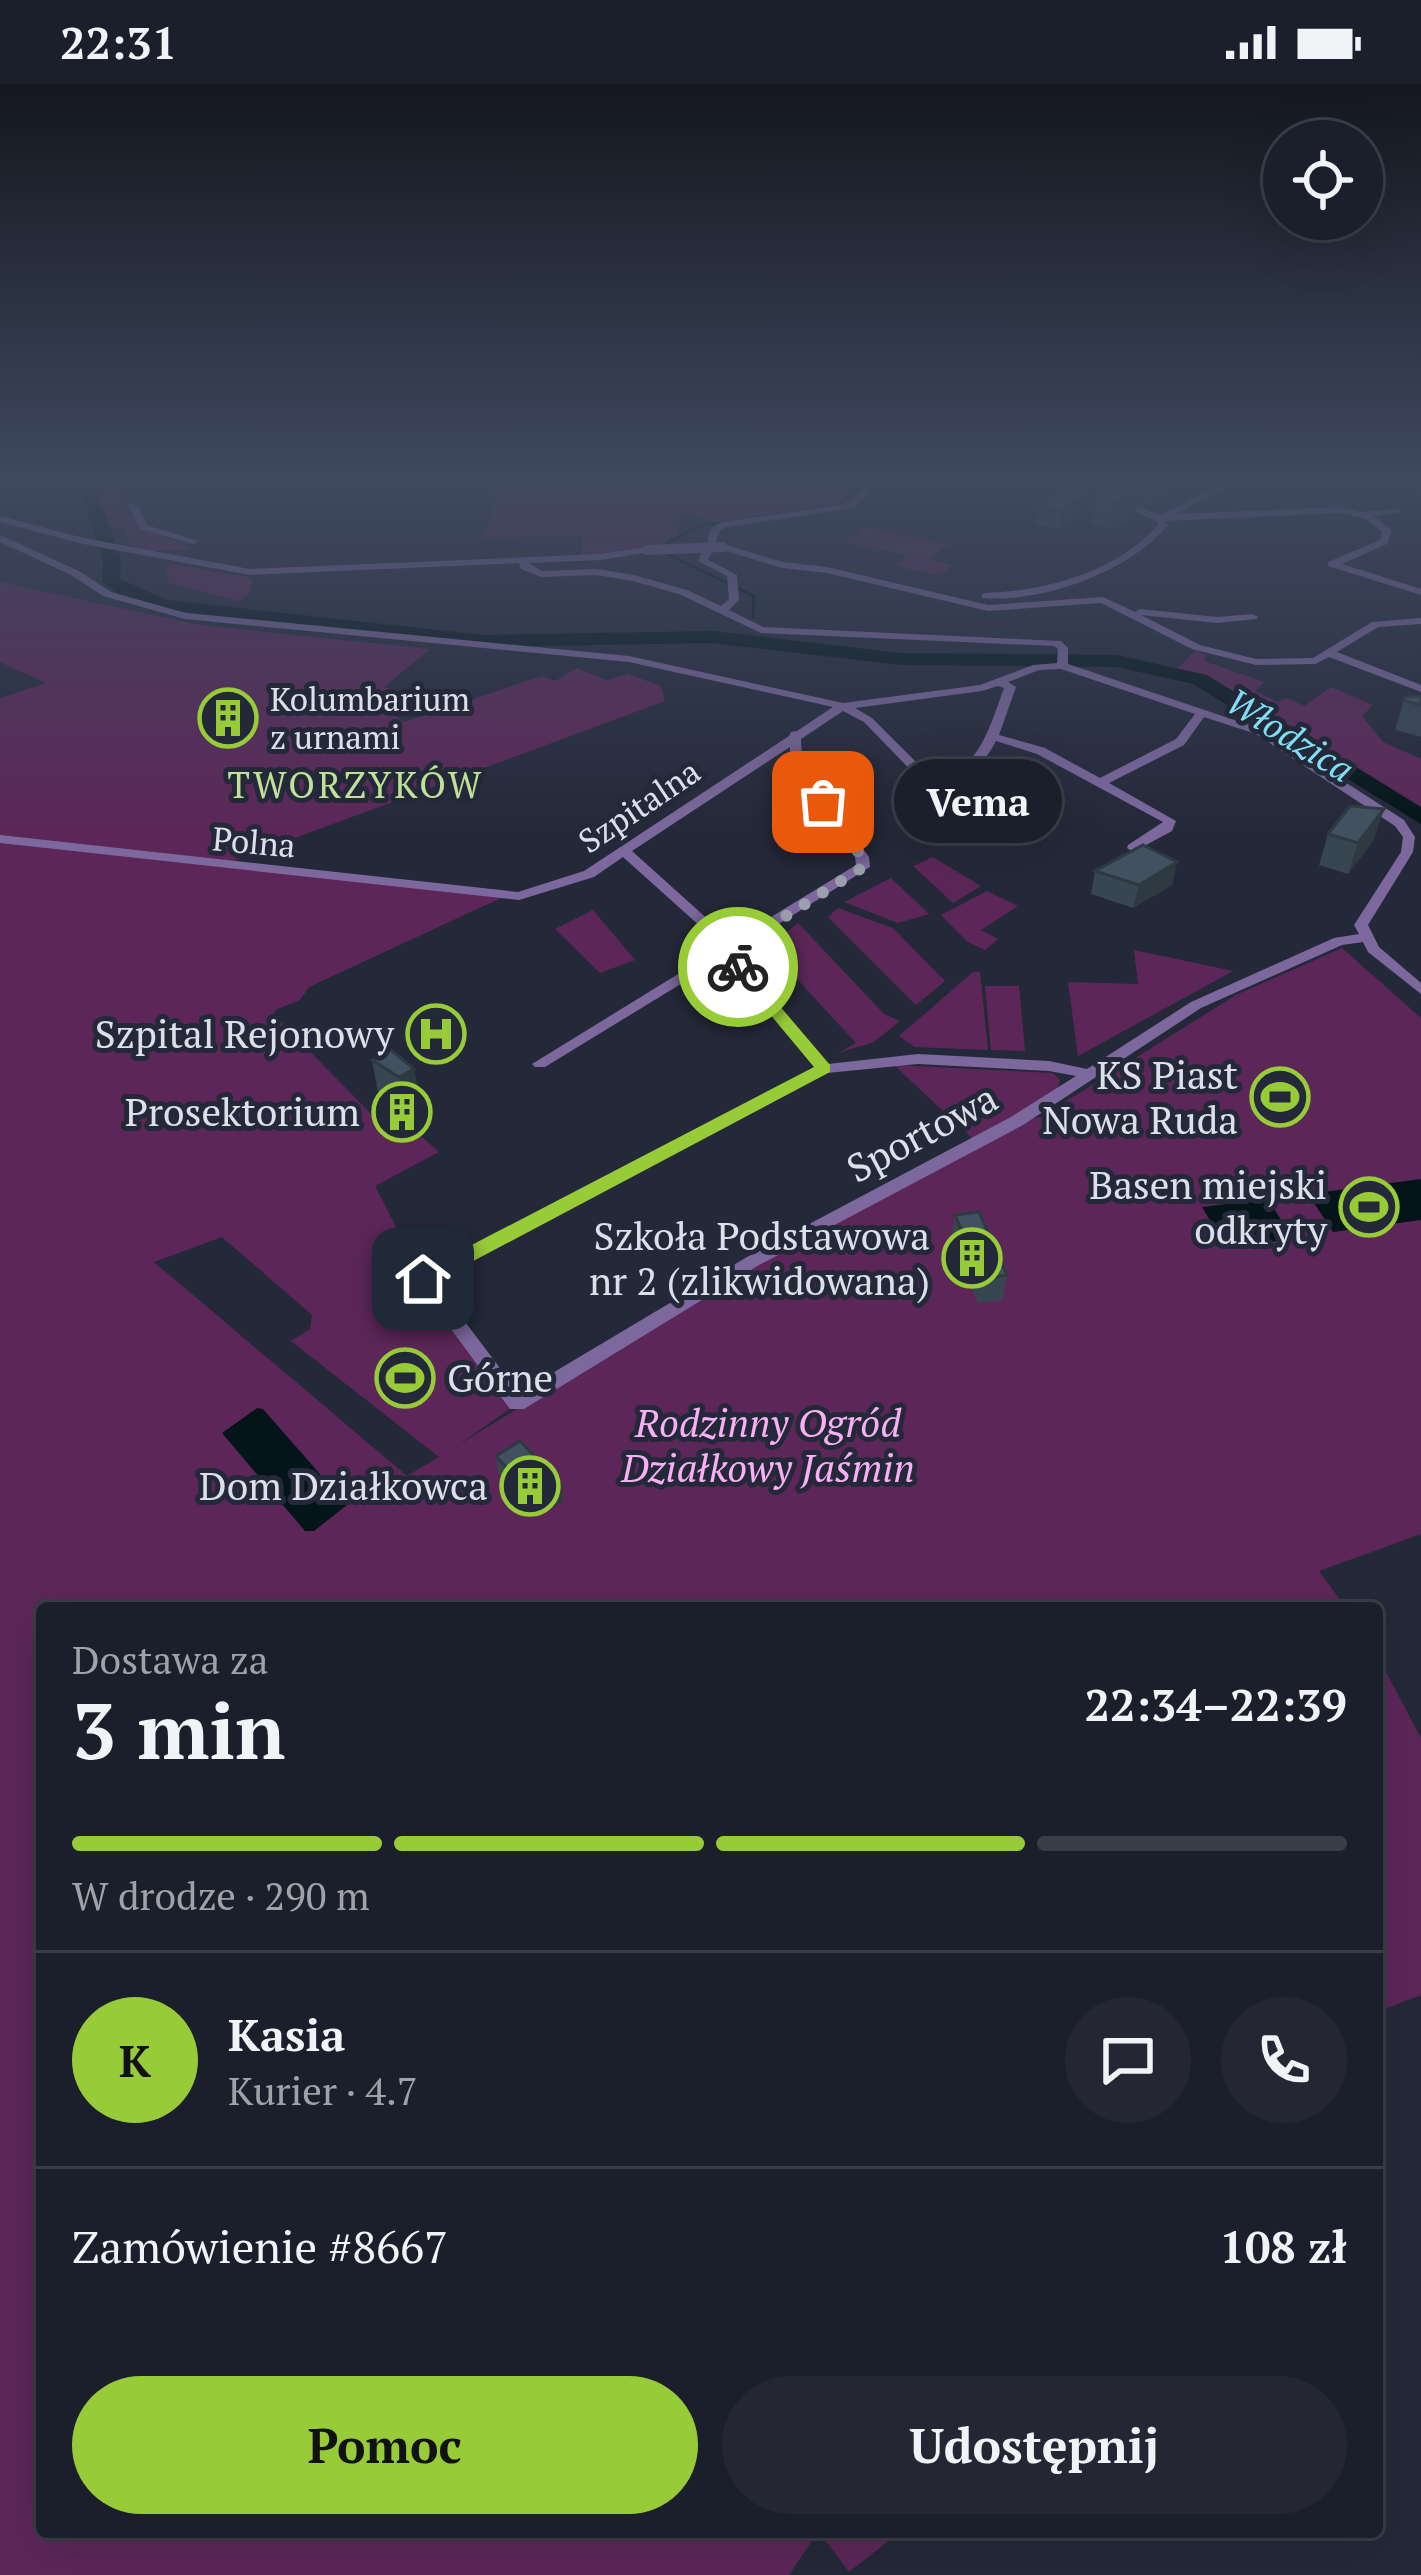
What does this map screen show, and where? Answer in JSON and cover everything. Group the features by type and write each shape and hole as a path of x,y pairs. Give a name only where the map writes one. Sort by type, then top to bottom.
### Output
{"street":[{"path":"126,599 185,616 629,659 843,706 868,719 931,784 970,773 1010,687 1000,682"},
{"path":"693,599 761,630 1061,657 1260,732 1400,823 1409,837 1407,851 1364,914 1364,938 1421,990"},
{"path":"719,608 734,599"},
{"path":"951,599 988,608 1103,600 1196,647 1240,660 1303,663 1334,651 1376,624 1420,622"},
{"path":"1140,612 1217,620 1253,617"},
{"path":"1334,651 1421,688"},
{"path":"843,706 1000,682 1061,657"},
{"name":"Szpitalna","path":"502,897 578,879 843,706"},
{"path":"1102,781 1180,742 1203,711"},
{"path":"540,1064 863,867 862,857 803,774 796,759 795,734"},
{"path":"991,736 1032,746 1170,821 1167,828 1133,848"},
{"name":"Polna","path":"0,839 502,897"},
{"path":"624,851 727,943 728,953 824,1069 918,1059 1049,1066 1086,1073"},
{"name":"Sportowa","path":"824,1069 423,1279 517,1405 753,1262 1017,1121 1196,1005 1339,940 1364,938"}],"green space":[{"name":"Rodzinny Ogród Działkowy Jaśmin","path":"0,599 80,599 200,625 430,649 384,687 431,697 390,712 404,722 542,676 555,681 577,668 607,680 628,674 661,686 665,701 228,863 503,897 309,987 300,1000 275,1010 274,1015 388,1131 420,1135 439,1152 375,1186 407,1248 444,1268 424,1279 517,1404 455,1447 792,1240 1017,1121 1041,1117 1236,995 1342,948 1421,1018 1421,1534 1319,1571 1342,1602 36,1602 36,2538 814,2538 789,2575 0,2575 0,698 46,683 0,662","holes":["222,1237 312,1315 310,1329 291,1341 439,1457 407,1476 154,1262"]},
{"path":"1196,650 1207,655 1203,658 1207,662 1264,682 1255,691 1278,702 1287,698 1304,706 1331,687 1373,705 1362,716 1383,742 1421,759 1421,817 1200,679 1175,671"},
{"path":"933,857 981,886 953,903 913,866"},
{"path":"891,878 929,914 898,923 844,902"},
{"path":"987,891 1018,906 981,930 998,939 985,950 968,942 941,915"},
{"path":"838,908 893,928 945,981 916,1005 828,917"},
{"path":"593,910 635,960 600,973 555,929"},
{"path":"798,923 884,1014 900,1021 874,1042 838,1053 856,1043 774,954 753,958"},
{"path":"1134,950 1233,971 1078,1056 1068,982 1138,984"},
{"path":"973,972 980,972 988,1050 915,1047 899,1036"},
{"path":"985,986 1019,986 1025,1051 991,1050"},
{"path":"894,1065 1053,1073 1060,1080 1056,1093 973,1139"},
{"path":"1383,1666 1421,1738 1421,1995 1383,2010"},
{"path":"824,2538 892,2538 849,2572"}],"shaded area":[{"name":"Basen miejski odkryty","path":"1421,1179 1421,1220 1333,1232 1308,1194"},
{"name":"Basen miejski odkryty","path":"1268,1199 1293,1239 1226,1248 1202,1207"},
{"path":"257,1408 263,1409 347,1505 314,1531 305,1531 222,1433"}],"building":[{"path":"1421,696 1421,705 1404,701 1405,697"},
{"path":"1350,806 1384,809 1358,843 1328,834"},
{"path":"1143,845 1177,862 1139,885 1095,871"},
{"path":"391,1050 414,1069 399,1077 372,1060"},
{"path":"979,1212 1007,1275 983,1279 955,1215"},
{"path":"520,1441 561,1485 536,1500 496,1456"}],"waterway":[{"name":"Włodzica","path":"147,599 483,641 713,637 900,659 1117,661 1200,679 1421,817"},
{"path":"753,617 754,599"},
{"name":"Włodzica","path":"749,635 749,640"}],"way so far":[{"path":"738,967 728,953 863,867 862,857 823,802"}],"place":[{"name":"Kolumbarium z urnami","path":"228,718"},
{"name":"Vema","path":"823,802"},
{"name":"Szpital Rejonowy","path":"436,1034"},
{"name":"KS Piast Nowa Ruda","path":"1280,1097"},
{"name":"Prosektorium","path":"402,1112"},
{"name":"Basen miejski odkryty","path":"1369,1207"},
{"name":"Szkoła Podstawowa nr 2 (zlikwidowana)","path":"972,1258"},
{"name":"Górne","path":"405,1378"},
{"name":"Dom Działkowca","path":"530,1486"}],"district":[{"name":"TWORZYKÓW","path":"356,785"}],"route":[{"path":"423,1279 824,1069 738,967"}]}
